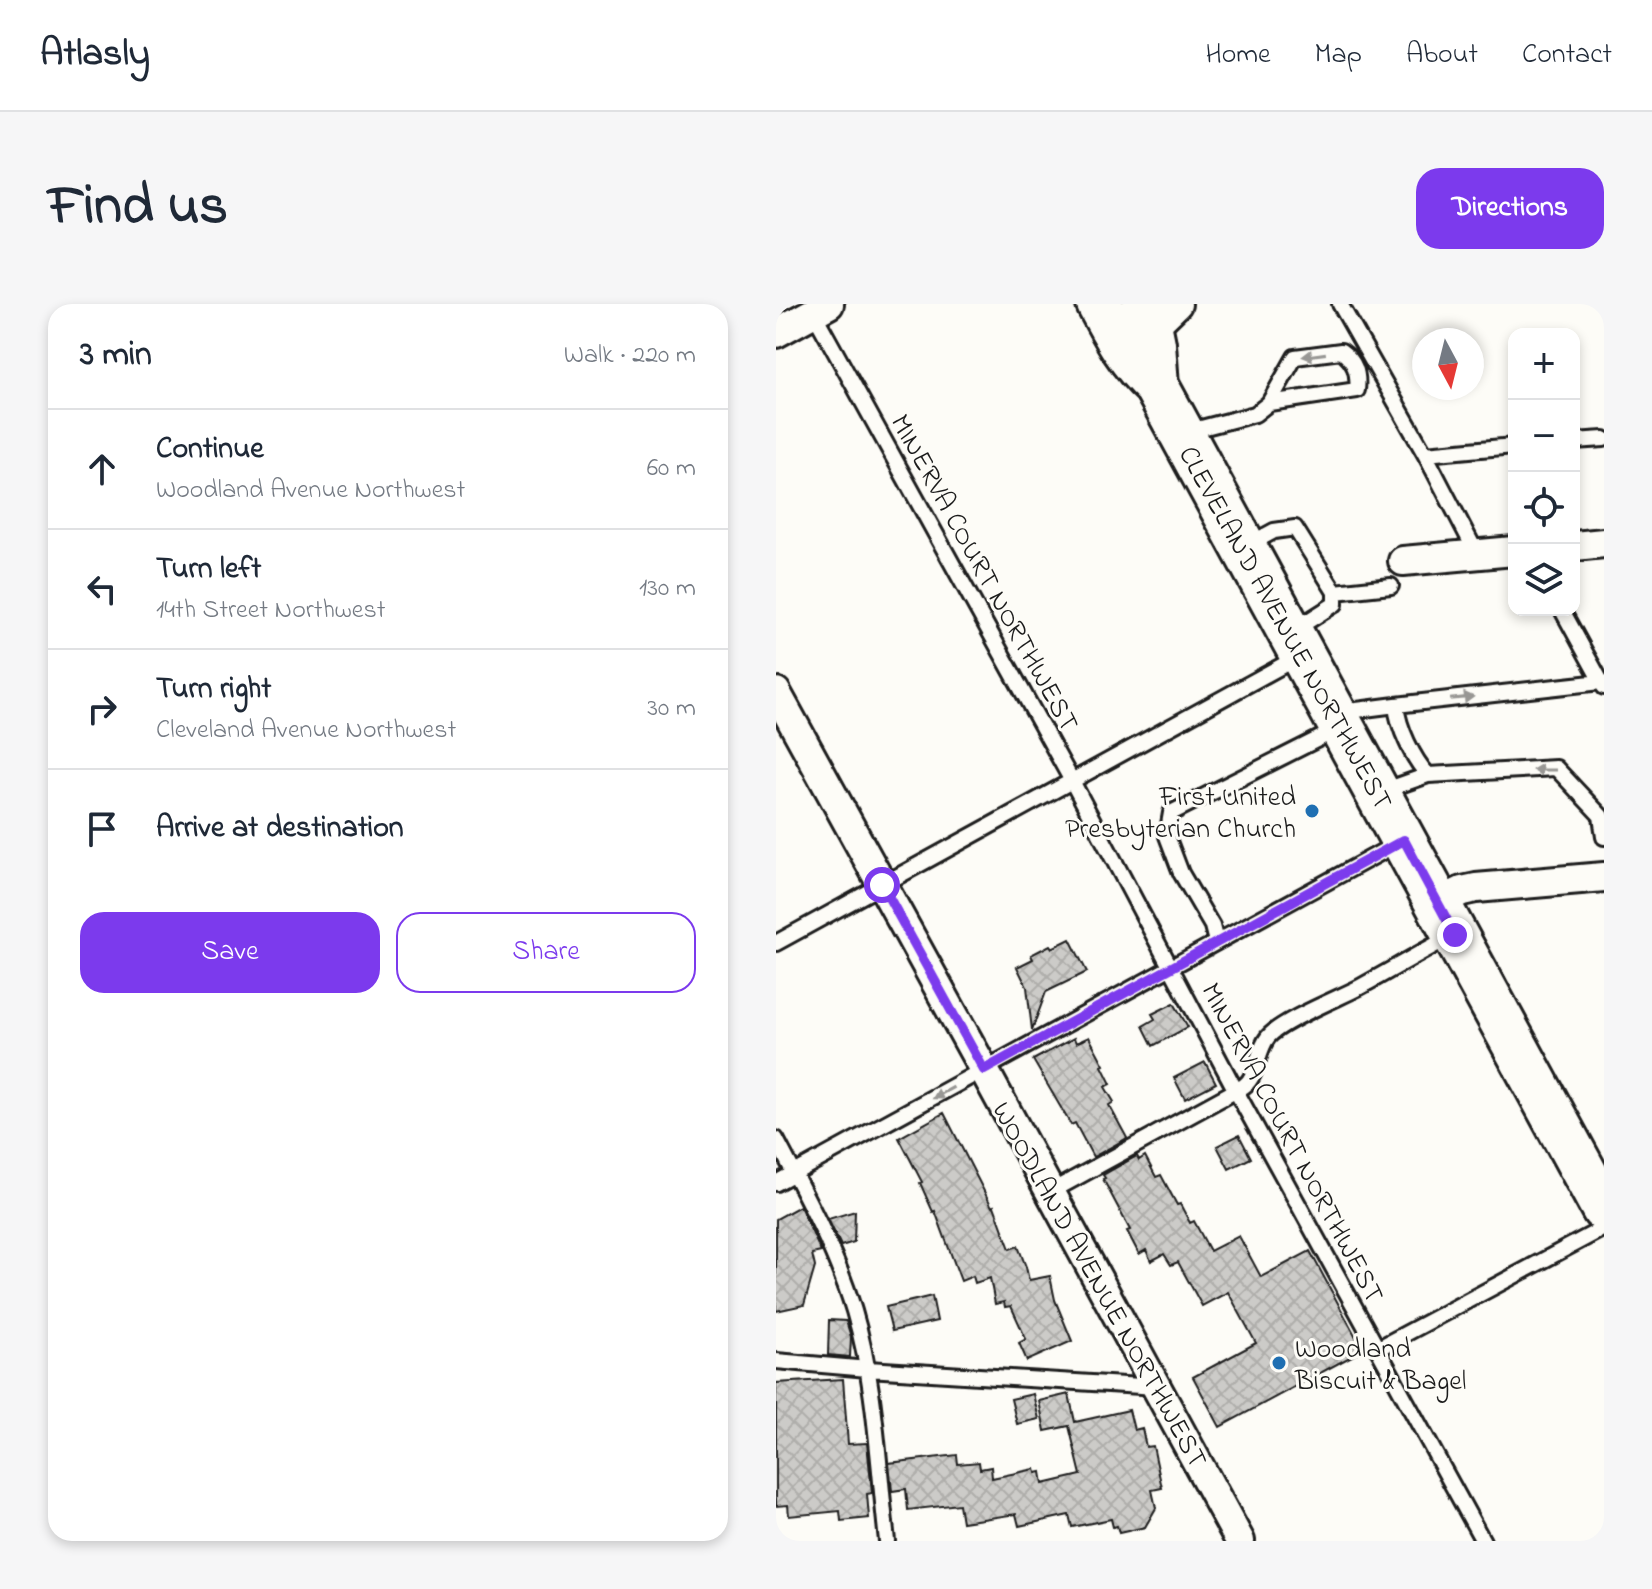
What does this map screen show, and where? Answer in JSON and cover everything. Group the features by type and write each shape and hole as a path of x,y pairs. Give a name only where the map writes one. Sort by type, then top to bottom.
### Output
{"main road":[{"name":"CLEVELAND AVENUE NORTHWEST","path":"1099,304 1125,351 1156,386 1603,1209"},
{"path":"1156,386 1158,312"}],"street":[{"path":"776,333 817,307"},
{"path":"1580,545 1604,543"},
{"path":"1397,574 1477,554 1508,551"},
{"name":"WOODLAND AVENUE NORTHWEST","path":"776,692 1240,1541"},
{"path":"1447,919 1462,891 1604,877"}],"lane":[{"path":"1340,304 1425,454 1477,554"},
{"name":"MINERVA COURT NORTHWEST","path":"817,307 1236,1091 1483,1541"},
{"path":"1182,433 1255,414 1269,403 1295,357 1341,351 1350,357 1359,377 1357,390 1269,403"},
{"path":"1580,441 1604,439"},
{"path":"1425,454 1508,447"},
{"path":"776,943 1072,781 1296,643 1335,604 1335,592 1295,528 1274,531 1243,547"},
{"path":"1335,592 1397,574"},
{"path":"1216,942 1212,926 1181,873 1167,836 1171,813 1338,720 1396,705 1603,684 1565,616"},
{"path":"1396,705 1397,716 1418,764 1428,775"},
{"path":"1378,793 1428,775 1556,768 1603,816 1604,837"},
{"path":"776,1183 1404,840"},
{"path":"1050,1192 1236,1091 1251,1080 1268,1037 1287,1023 1410,958 1447,919"},
{"path":"776,1139 834,1257 854,1311 868,1369 887,1541"},
{"path":"1377,1349 1603,1209"},
{"path":"776,1361 1157,1387"}],"building":[{"path":"1070,939 1087,972 1046,992 1032,1030 1027,987 1017,967 1033,959 1031,955"},
{"path":"1174,1003 1188,1027 1153,1046 1143,1026 1155,1019 1152,1014"},
{"path":"1089,1037 1111,1084 1105,1087 1114,1102 1109,1105 1127,1138 1093,1157 1075,1123 1071,1125 1033,1060 1074,1038 1076,1043"},
{"path":"1205,1062 1216,1083 1185,1099 1174,1078"},
{"path":"944,1113 994,1206 1010,1249 1018,1246 1029,1280 1050,1276 1055,1300 1072,1341 1027,1361 1019,1343 1026,1339 1011,1306 1005,1307 1004,1302 995,1304 990,1278 975,1283 973,1276 961,1281 935,1211 899,1138"},
{"path":"1239,1135 1251,1158 1229,1169 1217,1146"},
{"path":"1137,1156 1139,1160 1145,1156 1156,1177 1161,1175 1177,1205 1180,1204 1190,1223 1194,1221 1210,1251 1239,1236 1261,1277 1310,1251 1363,1350 1220,1427 1193,1377 1256,1343 1228,1292 1202,1306 1178,1262 1171,1265 1164,1254 1151,1261 1146,1250 1139,1254 1103,1179 1103,1175"},
{"path":"800,1206 821,1252 812,1254 815,1267 804,1305 776,1311 776,1219"},
{"path":"855,1211 854,1242 841,1246 828,1219"},
{"path":"932,1296 937,1321 892,1331 886,1307"},
{"path":"829,1320 846,1321 851,1337 850,1357 828,1355"},
{"path":"843,1379 848,1444 867,1443 872,1493 867,1494 869,1518 841,1521 840,1511 789,1516 788,1505 776,1506 776,1383"},
{"path":"1033,1394 1039,1419 1017,1424 1011,1399"},
{"path":"1069,1394 1075,1422 1129,1410 1134,1430 1142,1428 1146,1447 1153,1446 1162,1488 1152,1490 1156,1508 1145,1527 1119,1533 1111,1519 1072,1527 1069,1515 1019,1526 1016,1514 962,1522 959,1504 908,1510 906,1489 892,1491 889,1463 957,1455 958,1464 979,1462 980,1469 991,1467 992,1478 1035,1469 1036,1473 1041,1472 1043,1484 1081,1475 1069,1426 1045,1431 1039,1401"}],"place":[{"name":"First United Presbyterian Church","path":"1312,811"},
{"name":"Woodland Biscuit & Bagel","path":"1279,1363"}],"route":[{"path":"882,885 984,1070 1404,840 1455,935"}]}
